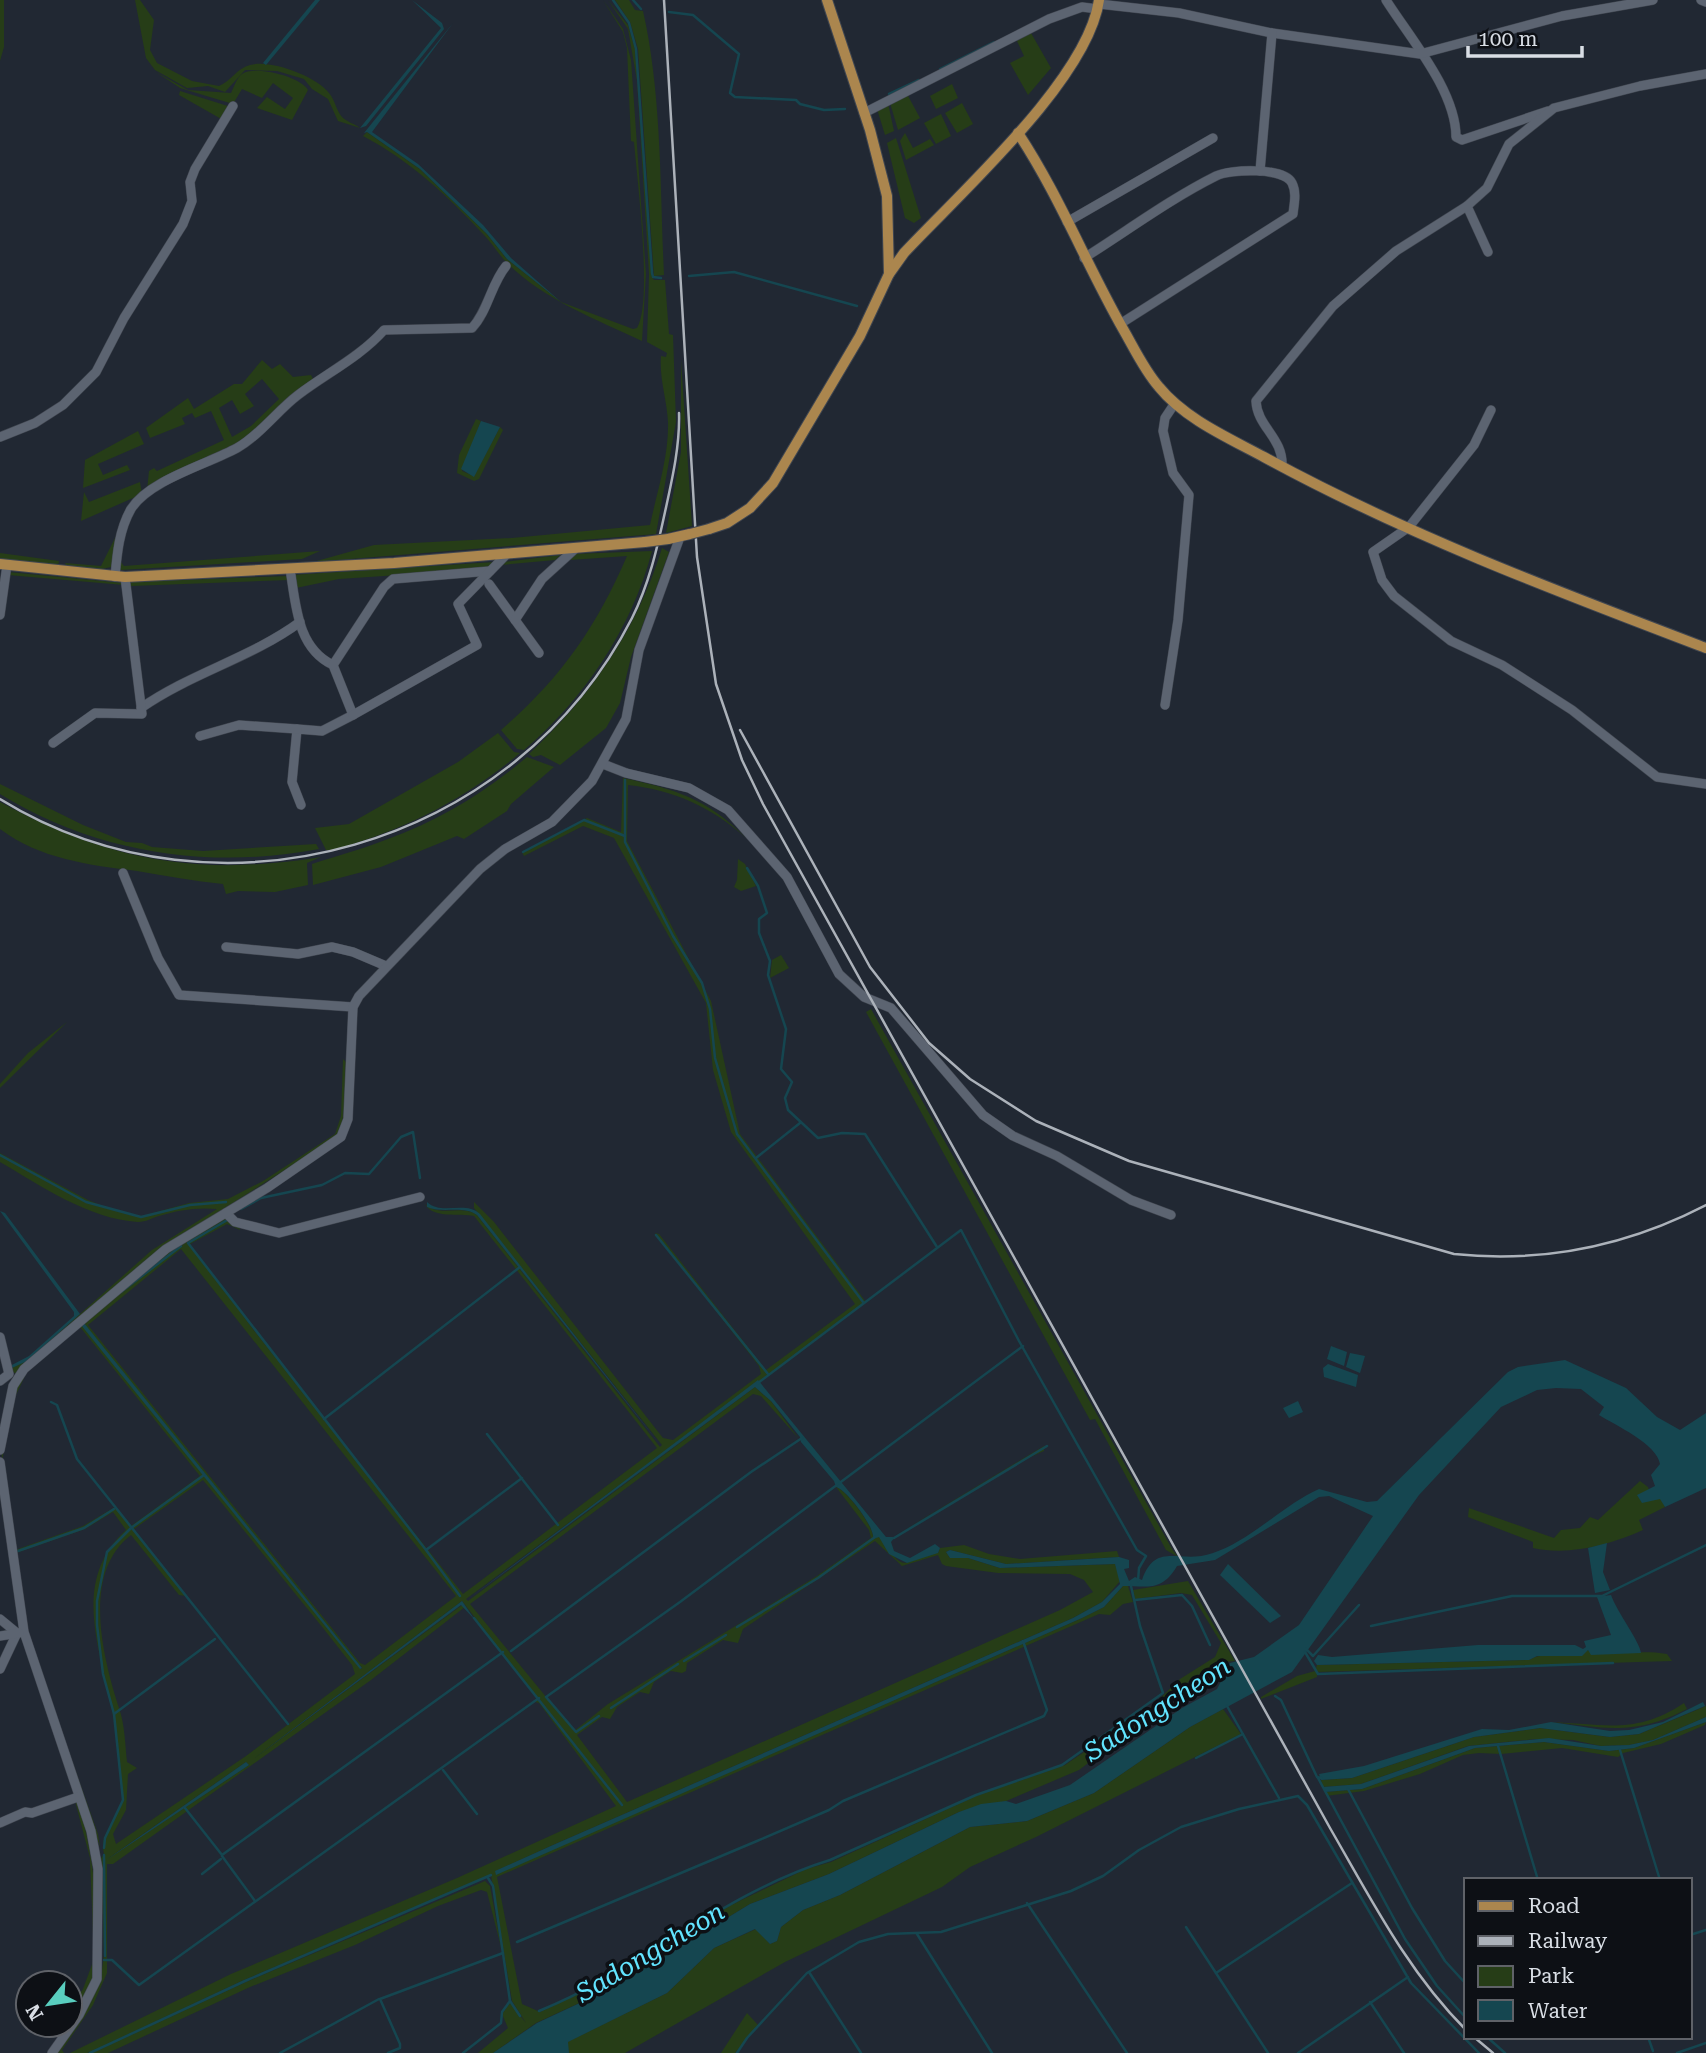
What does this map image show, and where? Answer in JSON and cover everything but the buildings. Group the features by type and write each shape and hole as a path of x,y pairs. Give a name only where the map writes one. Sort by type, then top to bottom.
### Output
{"main road":[{"path":"827,0 864,113 887,196 889,274"},
{"path":"3,565 120,577 290,569 645,542 685,536 727,523 750,508 773,483 860,336 889,274 904,253 1018,133 1079,57 1092,32 1099,4"},
{"path":"1018,133 1043,171 1084,258 1151,378 1175,403 1282,467 1409,527 1552,590 1706,648"}],"street":[{"path":"1386,0 1440,83 1455,119 1456,137 1462,140 1582,99 1706,74"},
{"path":"864,113 1049,19 1099,4 1179,13 1272,33 1420,54 1562,16 1653,0"},
{"path":"1260,171 1272,33"},
{"path":"0,438 35,424 63,405 96,372 124,318 183,224 192,201 190,182 195,169 233,106"},
{"path":"1282,467 1283,452 1256,410 1256,401 1333,306 1396,251 1467,206 1486,188 1509,144 1554,108"},
{"path":"1067,222 1213,138"},
{"path":"1084,258 1217,175 1260,171 1285,174 1292,181 1295,195 1293,214 1120,324"},
{"path":"1467,206 1488,253"},
{"path":"53,743 94,713 142,714 120,577 118,545 131,509 146,494 209,459 239,447 297,396 369,347 384,330 472,328 478,321 495,280 506,265"},
{"path":"1165,705 1178,620 1189,495 1173,473 1163,431 1166,418 1175,403"},
{"path":"1491,410 1474,445 1409,527 1373,552 1382,580 1394,596 1451,641 1502,665 1572,710 1657,777 1706,784"},
{"path":"0,1381 166,1250 341,1137 348,1119 353,1007 359,996 494,856 566,811 579,798 603,764 626,719 639,650 685,536"},
{"path":"515,620 542,579 576,548"},
{"path":"200,736 239,725 322,731 477,645 458,604 507,554"},
{"path":"0,615 3,565"},
{"path":"290,569 300,622 317,657 333,665 353,715"},
{"path":"333,665 384,587 393,579 490,571"},
{"path":"489,584 539,653"},
{"path":"141,708 177,685 194,680 210,668 280,637 300,622"},
{"path":"297,729 292,782 301,805"},
{"path":"603,764 626,773 689,788 728,810 787,877 839,974 863,997 891,1008 983,1115 1013,1136 1057,1156 1119,1194 1171,1215"},
{"path":"123,873 158,958 179,995 353,1007"},
{"path":"226,947 298,954 332,947 365,956 386,966"},
{"path":"226,1213 235,1222 279,1233 420,1196"},
{"path":"0,1337 9,1374 9,1401 0,1450"},
{"path":"0,1462 1,1489 20,1632 91,1831 98,1869 99,1969 90,1996 52,2053"},
{"path":"0,1619 20,1632"},
{"path":"0,1636 20,1632"},
{"path":"0,1669 20,1632"},
{"path":"0,1823 25,1812 32,1813 78,1797"}],"green space":[{"path":"0,0 4,0 4,47 0,61"},
{"path":"135,0 140,0 154,20 150,50 157,63 192,81 219,86 250,65 269,64 292,70 323,87 342,117 360,128 338,121 328,99 312,89 304,79 277,71 245,70 225,92 208,86 187,88 155,70 146,58"},
{"path":"603,0 623,29 631,60 646,274 642,341 571,308 537,288 507,263 470,220 442,193 396,156 363,136 367,132 420,169 487,234 507,259 561,302 633,329 637,328 642,314 644,267 634,142 631,141 627,48 623,32"},
{"path":"608,0 628,25 635,49 652,277 654,280 665,280 669,334 673,335 676,422 656,534 313,562 374,545 512,538 650,525 667,448 668,422 661,356 666,357 667,353 647,342 649,274 637,81 628,29"},
{"path":"615,0 629,0 635,10 643,11 649,43 659,142 664,275 654,276 638,49 630,22"},
{"path":"1031,33 1051,68 1028,95 1010,63 1024,56 1017,41"},
{"path":"257,71 287,77 304,85 308,90 292,120 257,108 267,97 285,109 293,98 273,83 262,98 242,89 233,104 180,88 156,72 188,90 231,93 240,75"},
{"path":"952,84 958,98 936,109 930,96"},
{"path":"180,91 231,107 223,120 179,95"},
{"path":"907,94 920,118 898,130 890,103"},
{"path":"888,103 894,131 885,135 877,109"},
{"path":"962,103 973,124 957,133 945,113"},
{"path":"941,114 951,136 936,144 924,123"},
{"path":"905,133 913,148 930,139 934,145 906,160 900,141"},
{"path":"896,138 921,218 914,223 905,218 887,143"},
{"path":"262,360 272,369 280,364 293,377 311,375 314,381 238,446 147,491 149,471 154,468 157,471 224,440 211,411 195,418 192,413 182,418 185,424 150,438 146,428 188,398 194,409 234,384 242,384","holes":["262,379 279,399 251,426 232,437 219,408 232,400 240,414 254,406 245,394"]},
{"path":"681,360 692,526 666,533 681,452"},
{"path":"476,419 481,421 462,471 474,476 500,427 503,430 479,479 474,481 457,473 459,455"},
{"path":"138,431 144,444 98,464 103,475 127,465 130,470 83,488 85,460"},
{"path":"140,482 142,494 81,521 84,492 89,502"},
{"path":"133,511 122,544 121,562 124,566 320,551 302,559 120,570 120,544"},
{"path":"123,522 111,567 67,567 65,563 101,566"},
{"path":"662,548 669,552 631,657 620,703 606,728 560,765 541,755 533,757 529,754 572,709 609,660 639,607"},
{"path":"652,551 643,580 619,634 586,685 546,730 524,750 517,749 501,730 559,672 603,606 627,556 570,560 557,565 574,554"},
{"path":"0,553 59,561 58,566 0,560"},
{"path":"561,555 555,560 501,565 503,562"},
{"path":"495,562 488,569 339,579 296,588 292,575"},
{"path":"8,572 124,583 124,585 8,575"},
{"path":"289,576 289,580 131,586 130,582"},
{"path":"498,733 514,752 520,753 477,785 409,823 359,842 326,850 315,828 349,824 458,762"},
{"path":"527,757 554,767 511,804 507,811 464,839 457,836 381,867 313,885 312,864 379,843 426,823 495,782"},
{"path":"623,778 690,797 718,814 746,838 720,817 691,802 661,791 628,785 627,841 711,1001 740,1134 866,1302 466,1599 468,1601 755,1387 771,1401 799,1439 761,1396 753,1394 470,1604 574,1731 608,1704 817,1576 871,1538 869,1530 836,1487 841,1489 859,1510 870,1527 873,1539 879,1536 889,1551 902,1562 938,1553 940,1548 964,1545 989,1554 1020,1559 1117,1551 1119,1557 1006,1564 950,1550 946,1552 950,1558 968,1558 1000,1568 1115,1564 1121,1580 1102,1602 1073,1618 553,1845 496,1871 496,1874 1082,1618 1104,1607 1123,1586 1128,1586 1133,1602 1123,1604 1110,1615 1099,1614 497,1877 522,2004 540,2012 616,1976 729,1906 806,1869 831,1862 976,1796 1065,1765 1152,1706 1180,1679 1215,1657 1221,1643 1192,1595 1181,1593 1135,1599 1133,1590 1188,1581 1235,1661 1224,1662 1192,1678 1165,1705 1079,1770 1006,1801 959,1812 829,1874 750,1904 614,1987 536,2023 493,2053 478,2053 508,2028 502,2014 510,2003 526,2023 512,2001 491,1875 244,1980 99,2048 87,2053 70,2053 231,1974 457,1878 616,1806 539,1703 535,1702 537,1697 462,1601 252,1760 462,1605 465,1607 371,1680 113,1864 107,1864 107,1973 84,2018 84,2008 100,1983 104,1955 101,1858 104,1854 104,1838 119,1811 122,1795 116,1735 97,1643 94,1595 98,1572 109,1550 126,1530 113,1512 85,1529 16,1553 27,1633 98,1834 100,1847 25,1632 7,1493 15,1550 83,1526 115,1507 131,1526 200,1476 80,1327 27,1372 14,1399 2,1460 1,1450 10,1401 15,1386 26,1371 175,1247 226,1217 239,1226 240,1230 227,1224 190,1244 253,1329 463,1594 657,1448 474,1216 440,1214 425,1204 437,1210 465,1211 477,1215 660,1447 662,1445 474,1208 474,1202 494,1222 663,1438 673,1440 761,1374 759,1366 655,1233 659,1234 766,1370 855,1304 731,1132 713,1070 706,1003 614,838 583,826 524,856 522,852 587,818 621,832","holes":["181,1249 456,1596 365,1665 360,1663 88,1325","84,1324 361,1669 82,1325","203,1480 352,1665 355,1674 246,1756 116,1844 113,1834 126,1810 128,1774 137,1768 127,1762 122,1721 103,1641 101,1593 106,1571 115,1551 131,1535 179,1595 186,1596 134,1529","875,1541 902,1566 938,1555 946,1566 998,1573 1070,1574 1084,1580 1093,1592 1060,1610 627,1802 577,1735 602,1717 610,1719 617,1707 640,1692 649,1694 654,1682 671,1671 686,1671 687,1663 723,1640 738,1643 743,1629","246,1762 249,1765 106,1860"]},
{"path":"0,784 83,825 126,842 203,851 316,844 319,849 237,858 154,852 114,843 37,814 0,794"},
{"path":"0,802 79,838 117,851 156,859 235,865 321,857 307,863 308,885 275,892 238,891 226,894 223,884 83,863 48,854 0,829"},
{"path":"738,859 745,864 756,886 741,891 734,887"},
{"path":"781,955 789,968 770,978 772,960"},
{"path":"871,1009 1178,1557 1166,1550 1095,1419 1090,1420 866,1012"},
{"path":"67,1022 0,1088 0,1084 28,1053"},
{"path":"343,1059 346,1062 345,1100 337,1137 166,1245 17,1374 13,1372 12,1368 36,1353 152,1250 217,1209 181,1211 141,1222 120,1220 84,1208 49,1191 0,1162 0,1153 88,1200 113,1210 142,1216 189,1203 228,1199 263,1181 335,1134 341,1116"},
{"path":"1044,1446 1044,1451 1019,1462 894,1536"},
{"path":"1640,1481 1648,1487 1652,1499 1661,1499 1665,1507 1639,1520 1643,1530 1589,1548 1561,1551 1533,1548 1533,1542 1468,1517 1469,1508 1554,1538 1561,1530 1580,1528 1590,1517 1598,1520"},
{"path":"1588,1650 1667,1654 1672,1661 1317,1672 1317,1677 1261,1699 1297,1676 1315,1671 1317,1665 1529,1660 1543,1655 1574,1655"},
{"path":"1684,1703 1687,1709 1668,1718 1636,1727 1604,1728 1551,1722 1635,1724 1651,1720"},
{"path":"1706,1706 1706,1717 1653,1740 1629,1745 1601,1746 1573,1740 1536,1739 1468,1746 1361,1784 1323,1787 1321,1780 1352,1778 1474,1737 1540,1728 1610,1737 1639,1734"},
{"path":"1223,1709 1241,1734 1036,1837 970,1867 942,1887 785,1962 625,2053 569,2053 567,2042 667,1993 714,1948 756,1929 770,1944 777,1941 781,1927 803,1910 840,1895 970,1827 1027,1821 1094,1793 1190,1727"},
{"path":"1706,1722 1705,1725 1661,1744 1623,1753 1618,1757 1562,1748 1501,1754 1479,1753 1463,1755 1420,1774 1364,1791 1326,1796 1325,1792 1362,1789 1475,1748 1544,1742 1609,1751 1634,1748"},
{"path":"75,1801 79,1801 88,1840 98,1925 96,1964 84,1995 84,1986 94,1959 90,1858"},
{"path":"485,1881 490,1886 502,1951 487,1892 481,1890 250,1987 108,2053 92,2053 246,1982"},
{"path":"747,2013 758,2025 735,2053 721,2053"},
{"path":"65,2039 70,2039 62,2050 64,2053 56,2053"}],"water":[{"path":"315,0 320,0 266,65 263,63"},
{"path":"412,0 442,23 444,29 366,126 360,128 441,28"},
{"path":"453,23 372,132 418,164 483,225 511,258 561,302 507,259 487,234 420,169 367,132 364,133"},
{"path":"481,421 500,427 474,477 461,469"},
{"path":"427,1202 440,1208 468,1208 480,1214 662,1447 477,1215 466,1211 433,1209 427,1207"},
{"path":"0,1211 5,1213 80,1314 27,1361 12,1368 10,1366 29,1356 74,1316 74,1312"},
{"path":"84,1323 362,1668 360,1669 81,1325"},
{"path":"1331,1346 1347,1352 1344,1366 1327,1359"},
{"path":"1350,1353 1365,1356 1360,1373 1346,1367"},
{"path":"1565,1360 1626,1388 1657,1417 1680,1430 1706,1413 1706,1488 1665,1507 1660,1499 1642,1503 1637,1495 1655,1486 1651,1475 1660,1464 1651,1449 1599,1415 1604,1407 1581,1389 1537,1390 1501,1407 1419,1495 1292,1672 1190,1727 1094,1793 1027,1821 970,1827 840,1895 803,1910 781,1927 777,1941 770,1944 755,1929 714,1948 667,1993 568,2042 569,2053 493,2053 537,2023 614,1987 750,1904 829,1874 959,1812 981,1804 1006,1801 1016,1804 1070,1785 1182,1708 1217,1689 1230,1663 1254,1657 1299,1625 1373,1516 1329,1496 1319,1497 1215,1560 1177,1566 1166,1580 1153,1586 1123,1586 1104,1607 1082,1618 496,1875 495,1871 553,1845 1073,1618 1102,1602 1120,1584 1115,1564 1000,1568 968,1558 950,1558 946,1552 950,1550 1006,1564 1119,1557 1129,1560 1129,1568 1124,1569 1129,1581 1135,1577 1142,1580 1154,1561 1170,1556 1201,1556 1227,1547 1319,1489 1367,1502 1377,1501 1508,1372 1518,1367"},
{"path":"1328,1364 1358,1375 1356,1387 1324,1377 1323,1368"},
{"path":"758,1380 886,1537 895,1537 891,1542 894,1551 910,1558 935,1544 940,1548 938,1553 907,1563 889,1554 879,1537 873,1539 870,1527 853,1501 836,1487 771,1401 755,1387 467,1600"},
{"path":"1298,1401 1303,1412 1289,1418 1283,1408"},
{"path":"1607,1543 1603,1572 1610,1590 1595,1593 1588,1548"},
{"path":"1228,1564 1281,1616 1270,1623 1220,1575"},
{"path":"1611,1595 1641,1653 1591,1655 1588,1650 1582,1656 1537,1656 1529,1660 1317,1665 1314,1661 1318,1655 1332,1657 1478,1645 1575,1645 1583,1649 1586,1647 1584,1641 1611,1635 1597,1597"},
{"path":"462,1601 475,1620 461,1605 252,1760"},
{"path":"1703,1702 1705,1706 1639,1734 1610,1737 1540,1728 1474,1737 1352,1778 1321,1780 1319,1774 1364,1766 1482,1729 1509,1730 1551,1722 1610,1731 1629,1730 1663,1722"},
{"path":"1706,1717 1706,1722 1634,1748 1609,1751 1544,1742 1475,1748 1362,1789 1325,1792 1323,1787 1361,1784 1469,1746 1549,1738 1601,1746 1629,1745 1653,1740"},
{"path":"246,1762 249,1765 105,1861"}],"waterway":[{"path":"613,0 629,23 636,49 652,273 653,277 661,278"},
{"path":"633,0 641,9"},
{"path":"669,12 693,15 739,54 730,93 735,97 796,100 800,104 824,110 845,109"},
{"path":"940,69 994,42"},
{"path":"889,94 919,80"},
{"path":"689,276 734,272 857,306"},
{"path":"625,780 625,842 673,936 702,983 710,1009 715,1058 737,1134 863,1302"},
{"path":"523,852 584,820 625,836"},
{"path":"747,868 758,886 767,913 759,919 759,933 770,961 768,975 786,1029 781,1069 792,1082 785,1098 788,1110 818,1138 842,1133 865,1134 937,1247"},
{"path":"756,1158 800,1123"},
{"path":"241,1209 261,1198 322,1185 345,1173 369,1174 401,1137 413,1132 420,1178"},
{"path":"0,1155 86,1202 141,1217 190,1205 226,1202"},
{"path":"229,1219 188,1243 426,1550 522,1478"},
{"path":"758,1383 961,1230 1019,1341 1137,1550 1146,1556 1139,1568 1138,1581"},
{"path":"656,1235 768,1374"},
{"path":"121,1292 181,1246"},
{"path":"324,1419 520,1267"},
{"path":"599,1716 576,1732 546,1697 680,1602 1023,1346"},
{"path":"51,1402 57,1405 77,1459 288,1724"},
{"path":"487,1434 558,1525"},
{"path":"511,1651 751,1472 802,1438"},
{"path":"894,1538 1047,1446"},
{"path":"104,1848 105,1838 123,1800 114,1714 103,1674 97,1625 97,1601 107,1552 131,1528 204,1475"},
{"path":"18,1551 84,1528 114,1509"},
{"path":"737,1627 818,1578 875,1537"},
{"path":"1371,1626 1512,1596 1602,1596 1706,1545"},
{"path":"426,1550 460,1596"},
{"name":"Sadongcheon","path":"539,2011 613,1975 755,1891 976,1795 1062,1765 1163,1693 1140,1626 1131,1586"},
{"name":"Sadongcheon","path":"1135,1600 1182,1595 1192,1606 1210,1645"},
{"path":"1306,1649 1313,1656 1359,1605"},
{"path":"474,1618 622,1805"},
{"path":"684,1661 726,1635"},
{"path":"114,1714 215,1639"},
{"path":"517,1942 1044,1716 1047,1710 1023,1641"},
{"path":"185,1808 222,1855 503,1652"},
{"path":"1305,1652 1318,1674 1613,1663"},
{"path":"611,1708 678,1664"},
{"path":"1275,1696 1281,1700 1317,1777 1321,1778"},
{"path":"104,1960 112,1960 139,1985 539,1698"},
{"path":"1227,1706 1279,1798"},
{"path":"1196,1758 1243,1734"},
{"path":"1498,1746 1537,1878"},
{"path":"1620,1750 1659,1878"},
{"path":"443,1770 477,1814"},
{"path":"1318,1778 1405,1939 1437,1986 1464,2016"},
{"path":"1348,1789 1412,1908 1445,1961 1464,1982"},
{"path":"737,2053 747,2038 807,1973 859,1942 888,1934 941,1932 1071,1891 1103,1876 1139,1850 1181,1827 1239,1809 1298,1796 1307,1805 1411,1983 1464,2038"},
{"path":"104,1855 105,1956"},
{"path":"222,1856 255,1901"},
{"path":"202,1874 221,1859"},
{"path":"90,2053 245,1981 491,1875"},
{"path":"488,1878 493,1886 510,2001 520,2016"},
{"path":"1216,1973 1352,1883"},
{"path":"1027,1903 1127,2053"},
{"path":"1186,1927 1268,2053"},
{"path":"1692,1934 1706,1930"},
{"path":"917,1934 992,2053"},
{"path":"388,2053 400,2048 400,2044 380,1999 503,1953"},
{"path":"809,1972 861,2053"},
{"path":"1298,2053 1408,1977"},
{"path":"280,2053 379,1999"},
{"path":"463,2053 501,2023 502,2012 510,2001"},
{"path":"1370,2002 1404,2053"},
{"path":"1465,2039 1479,2053"},
{"path":"1489,2039 1505,2053"},
{"path":"1649,2039 1653,2051"},
{"path":"1677,2053 1706,2043"}],"railway":[{"path":"664,0 697,557 716,684 742,760 763,804 1360,1881 1408,1959 1445,2008 1464,2028"},
{"path":"0,799 85,839 175,860 266,861 355,845 439,811 515,761 581,697 632,618 656,553 675,463 679,413"},
{"path":"740,730 870,967 929,1043 970,1079 1036,1121 1129,1161 1454,1254 1519,1256 1583,1248 1646,1231 1706,1205"},
{"path":"1476,2039 1493,2053"}]}
